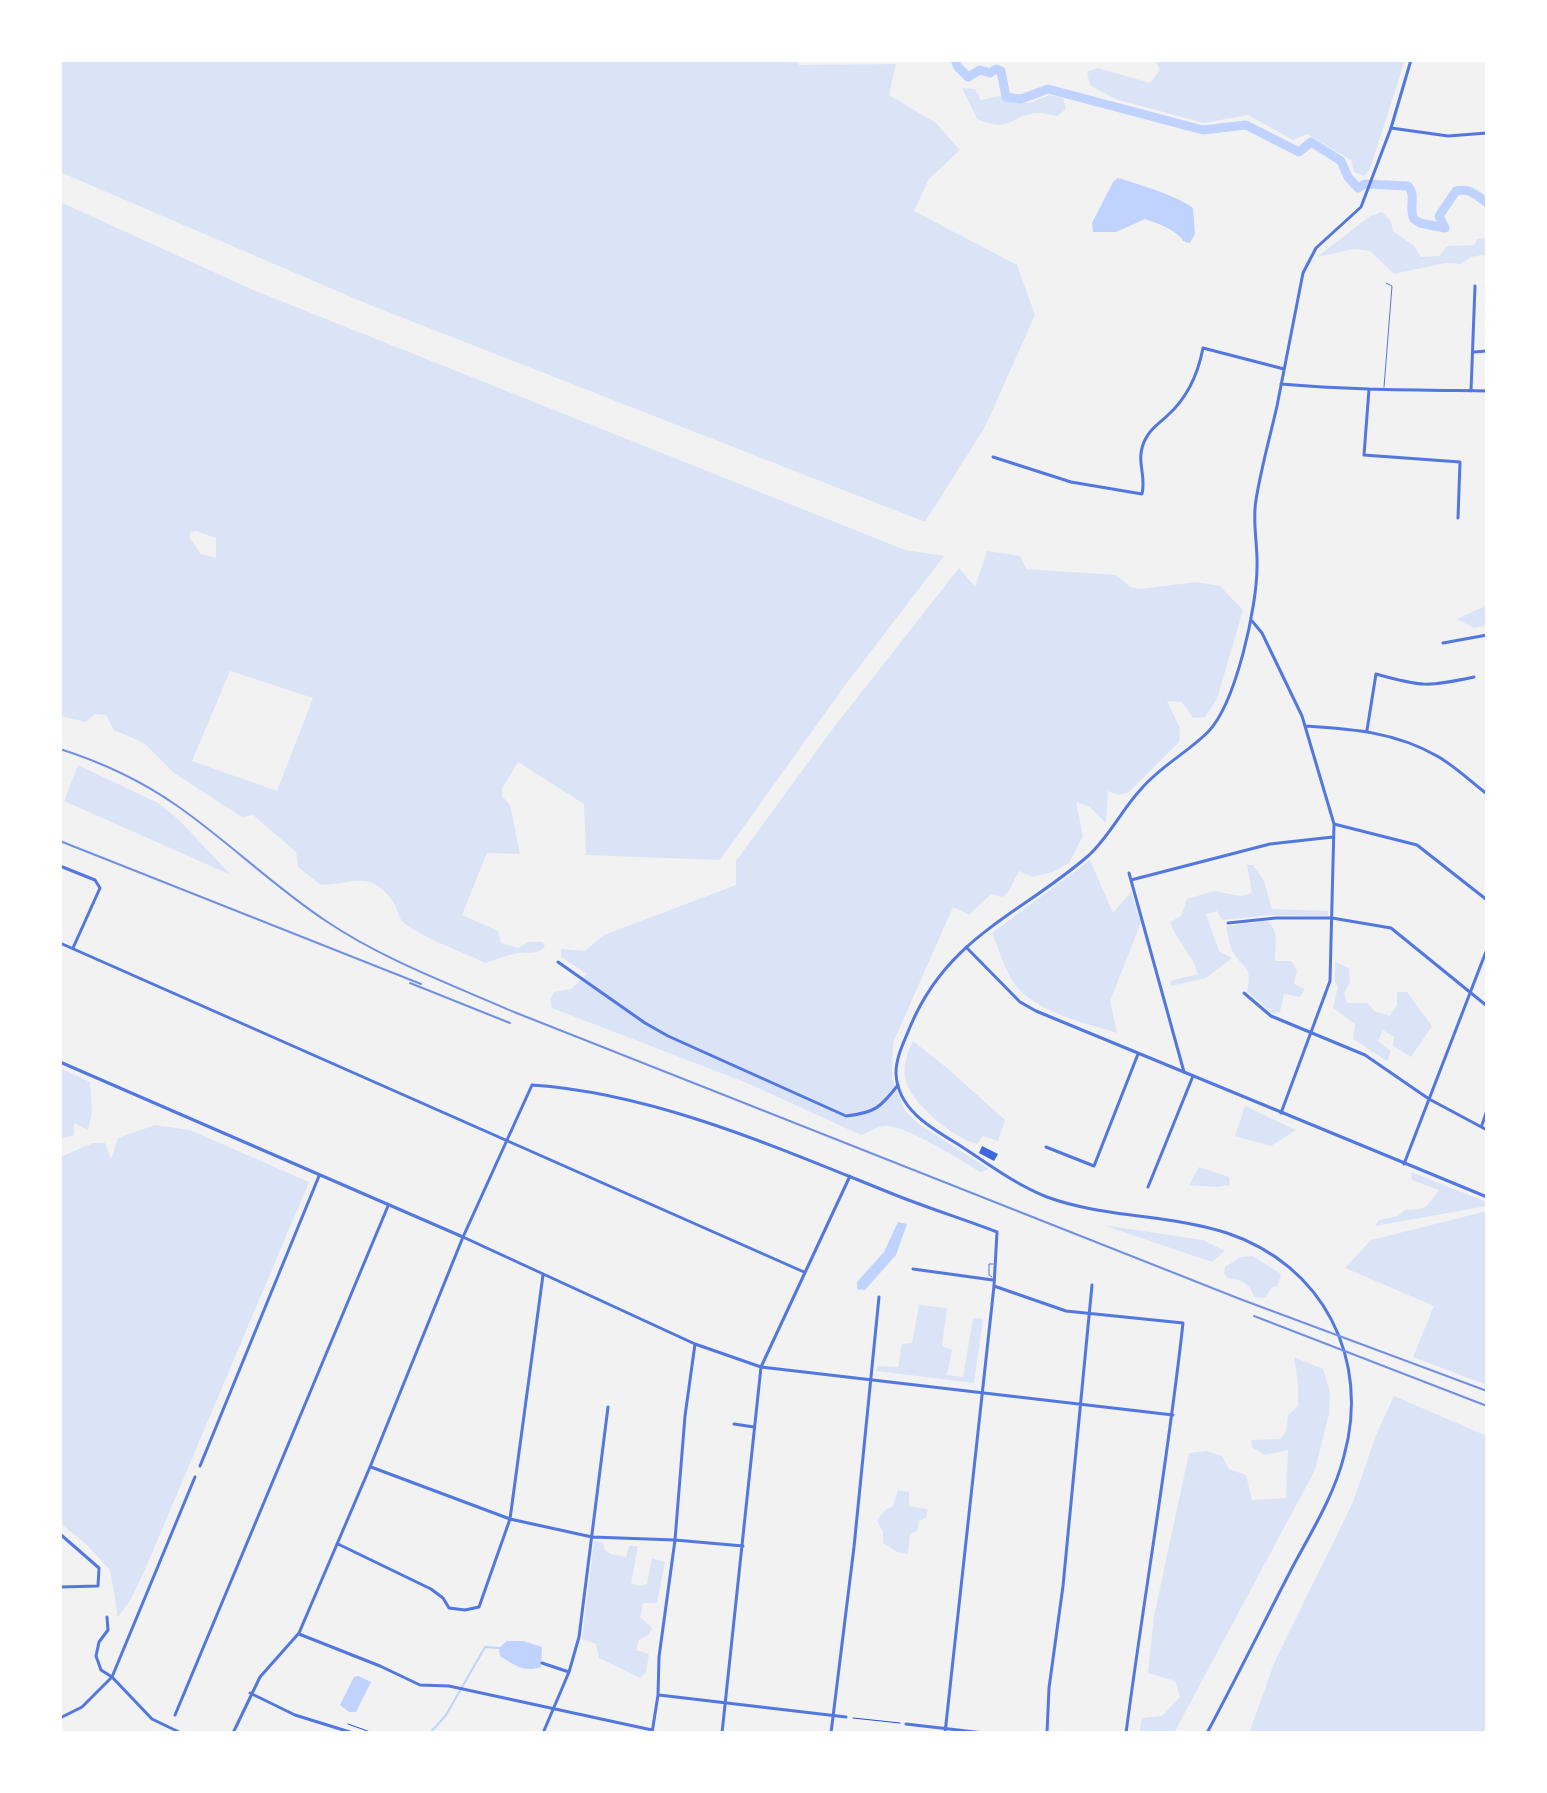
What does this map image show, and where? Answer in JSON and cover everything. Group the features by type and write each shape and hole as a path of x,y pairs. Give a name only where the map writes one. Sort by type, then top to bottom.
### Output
{"street":[{"path":"1207,1733 1336,1481 1349,1435 1351,1399 1343,1347 1336,1325 1308,1285 1287,1265 1262,1248 1233,1235 1180,1221 1070,1204 1047,1197 1000,1173 917,1117 901,1095 897,1062 916,1013 940,974 966,947 1087,857 1103,841 1144,785 1208,732 1222,715 1252,621 1258,562 1254,510 1303,273 1316,248 1361,207 1391,128 1411,60"},
{"path":"1391,128 1448,136 1487,133"},
{"path":"1471,391 1475,286"},
{"path":"993,457 1071,482 1142,494 1144,486 1140,462 1144,441 1193,384 1203,348 1284,369"},
{"path":"1474,352 1487,351"},
{"path":"1281,384 1487,391"},
{"path":"1369,389 1364,455 1460,462 1458,518"},
{"path":"1252,621 1262,633 1305,726 1334,824 1330,981 1281,1113"},
{"path":"1443,643 1487,635"},
{"path":"1367,730 1376,674 1416,685 1433,686 1474,677"},
{"path":"1305,726 1367,730 1400,738 1439,757 1487,794"},
{"path":"1334,824 1417,845 1487,900"},
{"path":"1131,880 1270,844 1333,837"},
{"path":"60,866 95,880 100,888 73,948"},
{"path":"1129,873 1184,1072"},
{"path":"1228,923 1276,918 1332,918 1391,928 1487,1006"},
{"path":"60,943 804,1272"},
{"path":"966,947 1020,1002 1138,1054 1487,1197"},
{"path":"1404,1164 1487,949"},
{"path":"558,962 668,1036 846,1116 870,1113 884,1103 898,1085"},
{"path":"1244,993 1271,1016 1365,1055 1429,1099 1487,1130"},
{"path":"1046,1147 1094,1166 1138,1054"},
{"path":"60,1062 463,1237 695,1344 761,1367 1173,1415"},
{"path":"1148,1187 1193,1076"},
{"path":"233,1733 260,1677 299,1633 463,1237 532,1085 607,1094 738,1135 997,1232 994,1286 980,1392 946,1730"},
{"path":"1481,1126 1487,1110"},
{"path":"200,1466 319,1176"},
{"path":"722,1733 761,1367 850,1176"},
{"path":"175,1715 388,1205"},
{"path":"913,1269 994,1279"},
{"path":"337,1544 431,1589 443,1598 449,1608 465,1610 479,1607 510,1519 543,1275"},
{"path":"1047,1733 1092,1285"},
{"path":"994,1286 1066,1311 1183,1323 1173,1415 1145,1587 1126,1733"},
{"path":"831,1733 879,1297"},
{"path":"299,1633 420,1685 449,1686 652,1732 695,1344"},
{"path":"543,1733 569,1672 579,1637 608,1407"},
{"path":"734,1424 754,1427"},
{"path":"370,1467 510,1519 592,1537 743,1546"},
{"path":"60,1718 82,1707 112,1677 195,1477"},
{"path":"60,1534 99,1568 100,1580 98,1586 60,1587"},
{"path":"107,1617 108,1630 99,1642 96,1656 101,1670 112,1677 152,1719 181,1733"},
{"path":"542,1663 569,1672"},
{"path":"250,1693 295,1715 353,1733"},
{"path":"658,1695 846,1717"},
{"path":"906,1724 984,1733"}],"lane":[{"path":"1384,387 1392,286 1386,283"}],"path":[{"path":"846,1717 906,1724"},
{"path":"344,1730 349,1724 373,1733"}],"shaded area":[{"path":"60,60 796,60 799,65 896,64 889,95 936,123 960,150 929,179 914,211 1017,265 1035,315 985,427 925,522 365,303 60,172"},
{"path":"1155,60 1405,60 1370,169 1364,176 1354,172 1351,160 1307,134 1293,140 1248,115 1204,123 1115,99 1090,85 1087,72 1098,68 1150,83 1160,70"},
{"path":"962,88 975,89 981,100 999,96 1014,102 1030,103 1049,95 1063,98 1066,109 1057,116 1028,114 998,125 977,119"},
{"path":"60,202 251,289 905,550 944,556 843,688 720,860 586,855 584,804 518,762 502,789 502,796 510,805 520,854 487,853 462,915 498,931 501,943 518,948 529,942 543,942 545,947 536,952 486,963 407,925 385,892 369,882 321,885 298,867 296,852 253,815 242,817 174,773 144,743 114,730 106,715 95,714 86,722 60,716","holes":["191,532 216,538 216,558 201,554 189,537","230,671 313,698 277,791 192,761"]},
{"path":"1382,212 1391,221 1393,231 1414,246 1421,257 1439,256 1447,246 1474,245 1477,239 1487,238 1487,254 1471,257 1461,264 1445,263 1394,274 1370,251 1354,249 1317,257 1370,216"},
{"path":"987,551 1020,556 1026,569 1116,575 1130,587 1140,589 1196,582 1220,586 1243,610 1217,699 1205,717 1193,718 1182,702 1167,701 1180,728 1179,742 1129,792 1119,795 1108,791 1106,823 1090,807 1076,802 1083,836 1069,863 1053,872 1033,877 1019,871 1003,897 991,894 969,915 953,907 893,1043 892,1078 905,1111 920,1125 989,1169 981,1172 919,1137 894,1127 882,1126 861,1135 747,1083 552,1008 550,1000 554,992 571,989 587,974 561,957 561,949 585,951 604,935 736,885 736,861 834,727 959,568 975,587"},
{"path":"1487,605 1487,625 1474,628 1457,619"},
{"path":"78,765 158,803 178,819 231,875 64,801"},
{"path":"1090,860 1113,913 1131,892 1141,923 1110,1001 1117,1033 1057,1013 1024,994 1009,974 992,933"},
{"path":"1247,865 1253,865 1264,881 1272,909 1328,911 1328,916 1270,915 1222,920 1217,911 1206,914 1219,951 1232,958 1206,978 1171,986 1170,981 1198,974 1170,922 1181,916 1187,899 1214,891 1241,896 1252,893"},
{"path":"1267,921 1275,934 1275,961 1291,961 1297,970 1294,984 1305,989 1300,997 1284,994 1280,1012 1273,1014 1247,991 1248,973 1232,951 1226,926"},
{"path":"1335,962 1349,968 1350,982 1344,993 1347,1003 1368,1003 1374,1011 1390,1016 1397,1005 1397,992 1407,992 1432,1026 1411,1057 1393,1046 1394,1037 1383,1030 1378,1041 1391,1051 1387,1061 1353,1039 1355,1024 1333,1008 1338,987"},
{"path":"913,1041 1005,1120 998,1141 983,1136 977,1144 956,1135 915,1098 905,1078 906,1059"},
{"path":"60,1068 90,1082 92,1112 88,1130 74,1123 74,1135 60,1139"},
{"path":"1245,1106 1296,1130 1271,1146 1235,1136"},
{"path":"155,1125 190,1130 309,1182 147,1565 131,1599 118,1617 110,1570 86,1544 60,1523 60,1157 93,1143 105,1143 111,1159 118,1138"},
{"path":"1199,1167 1229,1177 1230,1185 1189,1185"},
{"path":"1411,1172 1487,1202 1487,1206 1375,1226 1379,1220 1398,1216 1405,1210 1427,1206 1439,1190 1412,1180"},
{"path":"1487,1211 1487,1385 1413,1357 1434,1306 1345,1268 1371,1240"},
{"path":"1103,1225 1203,1240 1225,1251 1212,1262"},
{"path":"1253,1256 1281,1274 1278,1286 1272,1287 1265,1298 1254,1297 1247,1285 1227,1278 1224,1273 1225,1267 1241,1257"},
{"path":"919,1305 947,1308 942,1346 952,1350 947,1375 963,1377 973,1318 983,1319 974,1383 876,1371 878,1366 898,1367 902,1344 912,1343"},
{"path":"1294,1357 1323,1369 1330,1392 1329,1414 1315,1470 1174,1733 1139,1733 1142,1718 1162,1716 1180,1697 1175,1681 1148,1673 1154,1616 1189,1453 1207,1451 1222,1456 1229,1469 1246,1475 1252,1500 1286,1498 1288,1450 1265,1455 1252,1447 1251,1440 1280,1439 1286,1431 1288,1415 1298,1406"},
{"path":"1394,1396 1487,1436 1487,1733 1249,1733 1275,1661 1353,1502 1376,1435"},
{"path":"898,1490 909,1492 909,1506 928,1509 926,1518 919,1521 917,1531 910,1534 908,1554 897,1552 883,1543 883,1532 877,1520 893,1506"},
{"path":"594,1541 603,1543 605,1550 611,1554 626,1557 629,1546 638,1546 631,1583 639,1586 647,1584 652,1558 665,1562 657,1603 643,1603 640,1617 652,1628 649,1635 639,1640 636,1650 649,1654 646,1672 640,1678 599,1658 596,1644 582,1639"}],"water":[{"path":"1118,178 1168,195 1193,208 1195,234 1190,243 1167,227 1145,219 1116,232 1093,232 1092,223"},
{"path":"898,1222 907,1224 896,1255 865,1290 857,1289 857,1282 884,1252"},
{"path":"507,1641 523,1641 542,1647 541,1667 525,1669 500,1656 499,1648"},
{"path":"354,1677 371,1682 356,1712 349,1712 340,1705"}],"building":[{"path":"982,1146 998,1154 994,1161 979,1153"}],"waterway":[{"path":"955,60 968,77 980,70 990,73 996,69 1001,71 1006,97 1021,99 1048,89 1203,130 1246,125 1299,152 1311,142 1341,161 1348,177 1358,188 1365,184 1408,186 1412,194 1412,215 1420,223 1445,228 1439,216 1456,191 1469,191 1487,203"},
{"path":"430,1733 446,1715 485,1647 499,1648"}],"railway":[{"path":"60,749 120,772 162,796 326,921 418,971 514,1012 1240,1299 1487,1391"},
{"path":"60,841 421,984"},
{"path":"410,983 510,1023"},
{"path":"1254,1316 1487,1406"}]}
